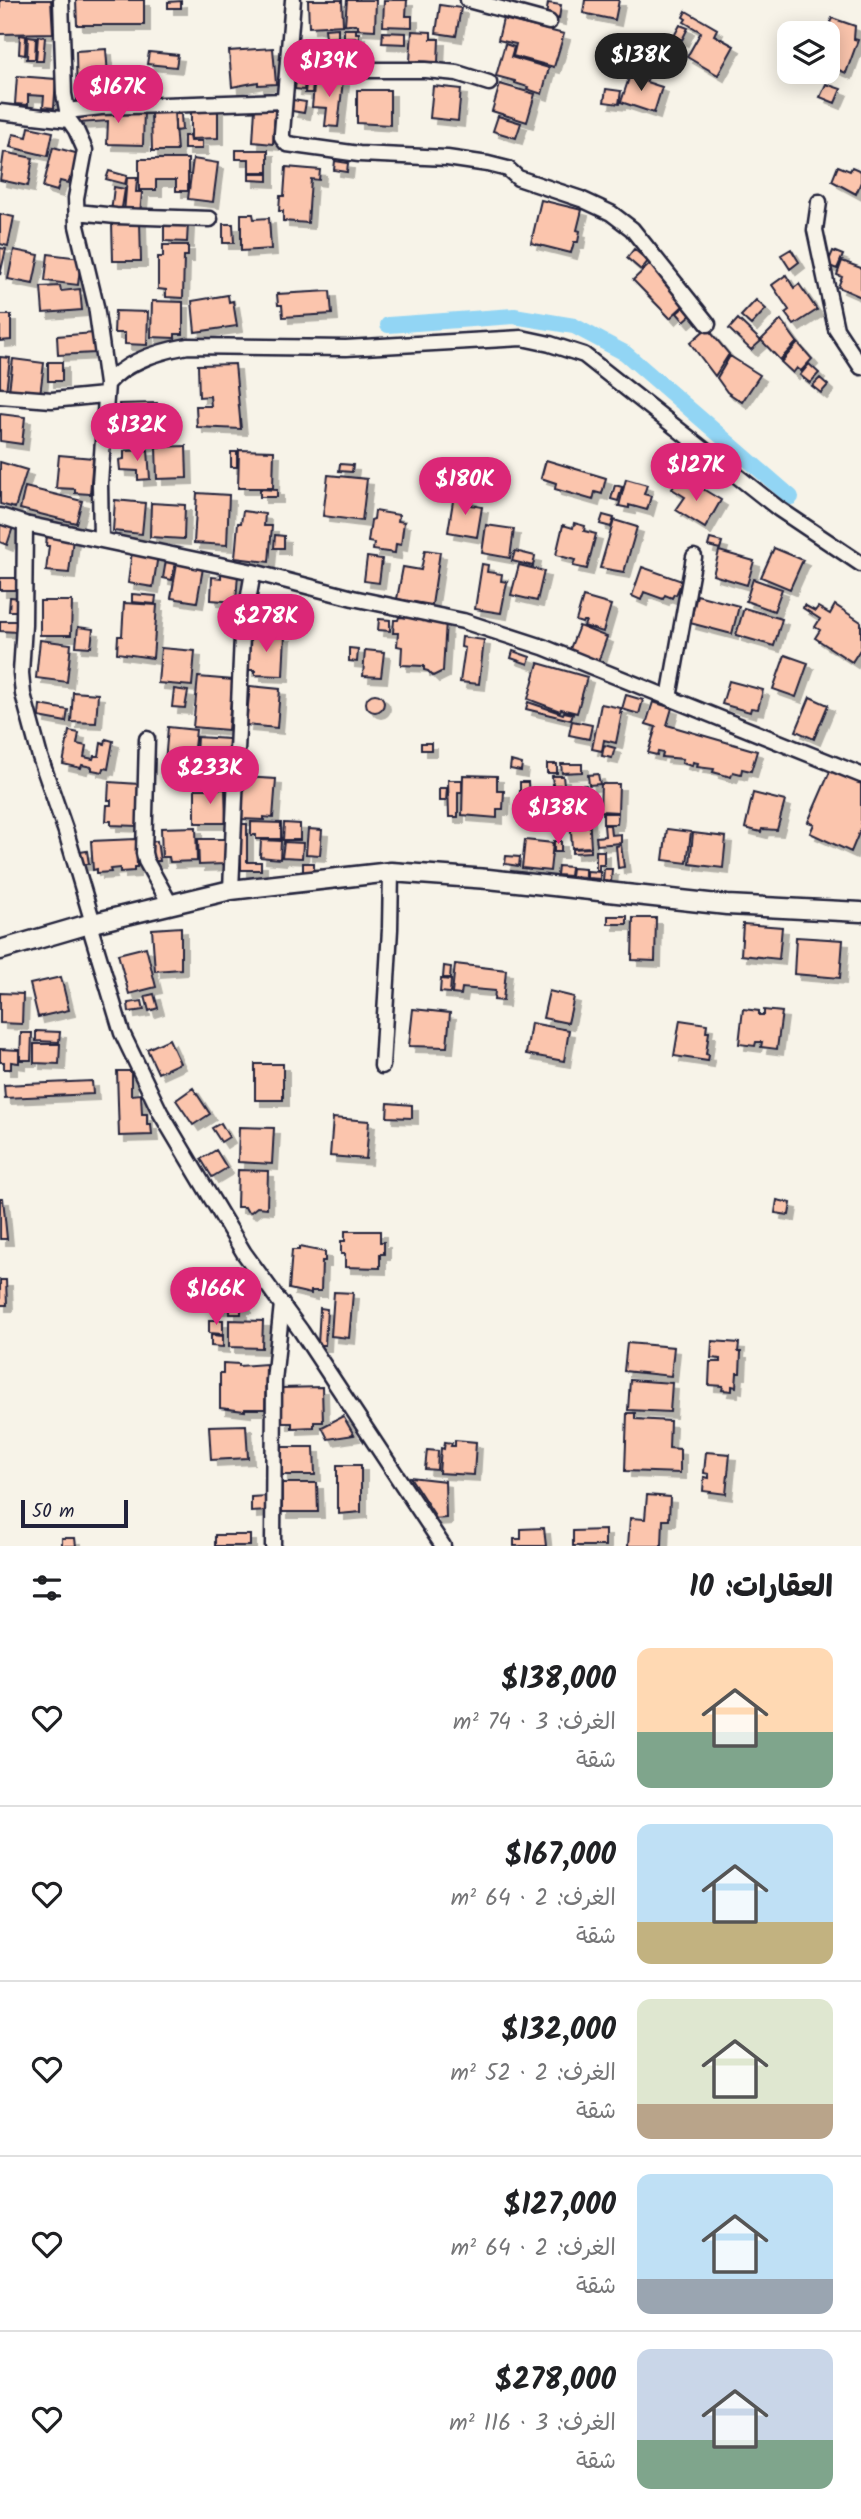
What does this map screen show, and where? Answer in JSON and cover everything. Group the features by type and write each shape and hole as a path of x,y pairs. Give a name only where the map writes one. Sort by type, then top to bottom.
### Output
{"main road":[{"path":"0,950 91,923 231,890 391,872 488,879 727,905 861,912"}],"street":[{"path":"61,0 64,94 68,116 85,150 76,198 77,226 96,306 106,389 100,483 101,539"},
{"path":"293,0 282,138 290,145 384,156 447,158 502,167 518,178 581,199 611,213 632,229 708,324"},
{"path":"468,0 549,22"},
{"path":"289,70 425,70 457,73 489,83"},
{"path":"0,112 68,116 101,107 284,101"},
{"path":"819,202 816,230 836,329 861,367"},
{"path":"77,212 210,219"},
{"path":"0,396 70,400 106,389 115,374 139,361 174,348 188,346 346,348 522,338 584,355 779,509 861,564"},
{"path":"0,516 25,524 253,572 353,598 474,624 543,647 861,775"},
{"path":"25,524 21,673 23,694 40,757 66,832 122,1032 160,1112 244,1253 282,1304 443,1546"},
{"path":"670,698 694,557"},
{"path":"231,890 242,636 253,572"},
{"path":"147,738 144,853 170,904"},
{"path":"382,1066 391,872"},
{"path":"273,1546 274,1381 282,1304"}],"building":[{"path":"0,0 51,0 53,33 0,34"},
{"path":"76,0 144,0 144,25 77,25"},
{"path":"308,0 342,0 343,25 309,27"},
{"path":"347,0 376,0 375,30 358,29 358,25 345,24"},
{"path":"384,0 407,0 406,16 412,16 412,27 383,26"},
{"path":"585,0 619,0 615,20 583,13"},
{"path":"181,1 181,8 168,8 168,2"},
{"path":"548,3 561,5 559,19 546,16"},
{"path":"440,5 461,8 456,36 436,33"},
{"path":"686,11 717,29 714,35 734,46 718,75 687,57 701,32 684,22"},
{"path":"832,18 855,26 854,39 858,40 846,73 840,71 840,21 831,21"},
{"path":"503,19 564,34 554,67 513,56 516,44 498,40"},
{"path":"680,25 688,28 682,40 674,36"},
{"path":"338,28 338,37 326,38 325,29"},
{"path":"344,29 356,29 359,38 344,37"},
{"path":"412,31 431,32 431,39 439,39 438,62 410,61"},
{"path":"383,32 406,33 406,44 382,43"},
{"path":"20,35 26,36 25,55 19,54"},
{"path":"28,36 36,37 35,59 27,59"},
{"path":"38,36 45,37 43,61 36,61"},
{"path":"505,44 514,47 511,57 549,68 542,94 515,81 496,76"},
{"path":"273,48 276,84 258,85 258,82 232,87 229,51"},
{"path":"106,49 110,102 77,104 76,51"},
{"path":"149,52 178,55 176,67 147,64"},
{"path":"631,72 648,78 646,82 662,87 654,113 621,102"},
{"path":"297,74 306,75 304,90 295,89"},
{"path":"17,76 56,79 54,108 43,107 44,96 28,95 28,105 15,104"},
{"path":"307,76 314,77 312,93 305,93"},
{"path":"315,77 343,80 338,127 325,126 327,108 312,107"},
{"path":"500,84 535,94 527,122 492,111"},
{"path":"826,84 841,89 835,103 820,97"},
{"path":"433,86 461,89 458,121 430,118"},
{"path":"606,89 621,91 619,104 604,102"},
{"path":"357,90 390,90 390,125 357,123"},
{"path":"293,100 306,102 304,113 292,111"},
{"path":"218,108 218,138 191,139 191,109"},
{"path":"255,108 275,110 273,144 253,142"},
{"path":"144,109 143,145 107,144 108,121 78,123 75,111"},
{"path":"151,112 174,112 177,151 152,151"},
{"path":"175,114 181,114 182,130 175,131"},
{"path":"498,116 521,123 516,138 493,131"},
{"path":"29,127 53,132 48,156 10,147 13,134 27,137"},
{"path":"184,136 189,136 190,141 202,141 202,149 184,149"},
{"path":"53,147 83,155 76,180 70,178 68,183 60,181 57,191 43,187"},
{"path":"236,150 268,150 268,172 249,172 249,159 236,159"},
{"path":"4,152 33,158 28,186 0,180"},
{"path":"139,159 188,159 188,191 176,191 176,180 156,180 156,190 139,190"},
{"path":"193,159 218,163 213,202 188,199"},
{"path":"335,161 348,163 347,172 334,170"},
{"path":"838,166 850,171 852,167 861,171 861,182 856,194 832,181"},
{"path":"286,167 320,170 319,180 311,179 308,223 283,221 283,211 279,211 280,196 284,196"},
{"path":"109,171 127,176 125,184 106,179"},
{"path":"249,174 268,174 268,181 249,180"},
{"path":"127,178 137,178 136,192 142,192 140,214 124,213"},
{"path":"114,187 125,189 121,214 111,213"},
{"path":"541,200 582,210 577,230 580,231 578,242 574,242 571,253 531,243"},
{"path":"0,214 14,217 8,246 0,244"},
{"path":"241,214 253,214 254,219 269,218 271,249 241,251"},
{"path":"140,221 141,261 113,261 112,222"},
{"path":"164,222 188,223 187,242 164,241"},
{"path":"223,224 233,224 234,243 223,243"},
{"path":"163,245 188,245 188,256 184,256 183,298 166,297 166,290 158,289 158,257 163,257"},
{"path":"0,248 6,249 0,275"},
{"path":"634,249 648,261 641,270 627,258"},
{"path":"791,249 799,262 790,269 781,255"},
{"path":"14,250 39,255 33,284 8,279"},
{"path":"833,251 843,255 837,269 827,265"},
{"path":"48,254 81,258 78,285 45,281"},
{"path":"842,261 861,268 861,297 838,287 842,277 837,275"},
{"path":"651,263 667,280 664,283 684,305 670,318 633,280"},
{"path":"786,275 794,288 799,284 817,310 794,325 785,313 789,310 772,285"},
{"path":"60,286 61,291 80,289 82,310 43,313 41,287"},
{"path":"330,291 332,314 283,317 282,305 278,305 277,294"},
{"path":"228,295 229,302 233,301 237,326 195,332 192,301"},
{"path":"756,300 766,309 751,325 741,316"},
{"path":"152,301 183,302 183,334 175,334 175,338 151,337"},
{"path":"685,306 692,314 684,321 677,313"},
{"path":"115,311 148,312 147,345 125,344 125,333 114,333"},
{"path":"0,315 11,315 11,340 0,341"},
{"path":"738,319 761,341 751,350 729,329"},
{"path":"781,320 797,342 780,360 761,340"},
{"path":"707,328 729,354 715,376 690,343"},
{"path":"94,333 95,353 58,355 57,336"},
{"path":"798,343 812,359 801,371 797,368 793,373 781,362"},
{"path":"730,356 760,375 742,402 727,392 717,378"},
{"path":"0,357 10,358 6,392 0,391"},
{"path":"13,359 44,363 40,395 9,391"},
{"path":"48,362 62,362 62,381 48,381"},
{"path":"235,364 241,429 197,427 196,406 211,406 210,396 199,397 198,365"},
{"path":"809,364 819,373 810,383 800,375"},
{"path":"820,378 828,385 821,393 812,386"},
{"path":"157,403 158,444 120,445 119,404"},
{"path":"0,414 25,417 22,444 0,441"},
{"path":"186,446 187,478 157,479 156,447"},
{"path":"148,450 150,479 138,480 138,471 120,470 119,460 124,459 124,451"},
{"path":"239,450 274,451 273,488 238,488"},
{"path":"231,452 237,452 237,467 231,467"},
{"path":"59,455 93,458 90,494 75,493 75,489 56,488"},
{"path":"546,460 606,478 602,494 595,492 593,500 555,489 556,483 541,478"},
{"path":"0,462 27,470 15,508 0,504"},
{"path":"340,464 353,465 352,472 339,471"},
{"path":"328,475 367,479 362,521 323,516"},
{"path":"679,478 721,500 705,528 676,510 685,497 672,489"},
{"path":"626,479 647,485 644,494 651,496 647,510 629,505 629,508 619,506"},
{"path":"615,485 622,487 618,501 611,499"},
{"path":"25,487 82,501 76,523 20,509"},
{"path":"260,489 277,490 277,497 260,497"},
{"path":"197,493 229,495 227,545 194,543"},
{"path":"454,495 471,499 471,505 482,507 477,537 448,532"},
{"path":"115,500 145,503 142,534 113,531"},
{"path":"151,503 185,505 184,539 150,537"},
{"path":"243,511 265,514 264,526 272,526 269,562 235,558 238,523 241,523"},
{"path":"375,511 399,515 398,521 404,522 401,545 396,544 395,553 373,550 374,543 368,542"},
{"path":"603,515 614,518 611,527 600,524"},
{"path":"614,520 637,527 624,572 600,568"},
{"path":"0,523 13,527 7,545 0,542"},
{"path":"574,523 585,526 584,531 596,534 587,569 573,566 575,560 556,555 563,525 573,528"},
{"path":"486,525 514,529 510,558 482,553"},
{"path":"47,535 73,538 69,573 46,571 49,546 46,546"},
{"path":"275,535 284,536 284,548 274,548"},
{"path":"710,539 722,542 720,549 708,546"},
{"path":"774,548 803,560 790,589 761,577"},
{"path":"425,550 440,552 432,605 397,599 403,567 421,570"},
{"path":"132,551 158,555 153,587 128,583"},
{"path":"515,551 535,556 533,566 512,561"},
{"path":"719,551 754,561 747,585 713,575"},
{"path":"367,557 382,559 379,583 364,581"},
{"path":"166,560 175,562 172,580 163,578"},
{"path":"177,564 203,568 197,602 171,598"},
{"path":"482,564 488,565 487,572 502,574 501,581 507,582 501,613 475,609"},
{"path":"519,565 544,571 537,601 511,595"},
{"path":"642,567 682,581 676,595 672,598 665,595 663,599 644,592 641,600 632,596"},
{"path":"221,573 238,574 236,602 211,600 212,577 221,578"},
{"path":"0,578 17,578 16,590 0,590"},
{"path":"753,579 782,589 774,611 746,601"},
{"path":"132,594 156,596 155,604 132,602"},
{"path":"697,595 739,606 732,634 690,623"},
{"path":"10,597 20,598 19,611 9,611"},
{"path":"583,597 611,605 603,632 584,626 586,621 576,621"},
{"path":"40,601 72,601 71,635 40,635"},
{"path":"124,603 157,605 153,658 117,653 118,636 122,636"},
{"path":"804,605 815,611 818,607 830,614 835,605 861,622 861,648 852,662 815,638 820,630 815,627 820,619 803,608"},
{"path":"744,608 782,619 774,646 736,635"},
{"path":"399,617 446,620 443,671 433,676 424,670 424,666 401,665 402,647 397,646 398,633 393,633 394,620"},
{"path":"379,619 390,620 390,631 378,630"},
{"path":"0,621 18,621 18,632 0,631"},
{"path":"579,626 607,637 597,665 568,654"},
{"path":"78,627 93,629 91,647 76,646"},
{"path":"249,633 285,635 283,676 255,675 255,670 247,670"},
{"path":"462,637 484,640 479,684 460,682 465,648 461,647"},
{"path":"40,640 71,644 67,682 36,678"},
{"path":"161,648 195,651 192,686 158,683"},
{"path":"349,648 358,649 357,662 349,661"},
{"path":"365,650 384,652 381,677 363,676"},
{"path":"513,651 530,657 528,664 511,658"},
{"path":"785,655 808,663 796,697 773,689"},
{"path":"538,663 587,677 577,713 561,709 560,711 528,699"},
{"path":"198,677 233,680 228,730 193,727"},
{"path":"729,681 763,690 758,709 751,708 750,712 722,704"},
{"path":"250,686 280,689 277,728 246,725"},
{"path":"174,689 188,691 185,708 172,707"},
{"path":"73,692 98,694 96,723 71,722"},
{"path":"371,694 379,694 384,703 382,710 371,712 366,707 366,699"},
{"path":"626,695 643,700 639,714 622,709"},
{"path":"810,697 828,705 814,739 796,731"},
{"path":"528,702 563,714 573,714 571,720 526,709"},
{"path":"653,702 672,708 667,725 757,751 751,771 742,769 741,774 733,772 731,777 713,772 714,769 697,767 698,763 693,762 692,766 682,763 683,759 662,757 663,753 648,753 656,727 646,724"},
{"path":"601,704 621,708 622,713 616,743 604,740 602,751 592,749"},
{"path":"40,705 68,710 66,722 39,717"},
{"path":"572,721 592,725 589,739 569,735"},
{"path":"168,727 196,730 192,765 165,763"},
{"path":"69,731 79,733 77,744 86,746 84,757 93,759 94,756 99,756 101,743 105,744 106,739 113,741 108,769 104,768 103,772 82,765 81,768 63,764"},
{"path":"197,737 229,739 227,773 195,771"},
{"path":"421,743 431,743 431,750 421,750"},
{"path":"604,745 615,748 612,758 602,756"},
{"path":"511,761 522,764 521,771 510,769"},
{"path":"547,764 557,764 557,773 547,773"},
{"path":"561,764 582,764 582,772 562,773"},
{"path":"831,769 861,782 861,828 851,852 810,833 814,824 808,822"},
{"path":"598,774 600,784 589,785 588,775"},
{"path":"463,775 497,776 497,791 504,791 503,809 497,809 497,818 462,815"},
{"path":"552,776 563,776 564,785 553,785"},
{"path":"243,777 276,779 273,818 241,819"},
{"path":"448,780 462,780 462,792 458,792 458,817 449,817"},
{"path":"109,782 139,784 137,826 111,825 111,821 106,821 107,805 111,805 111,800 108,800"},
{"path":"520,782 528,782 529,796 520,796"},
{"path":"601,784 619,784 618,812 600,811"},
{"path":"586,785 587,791 573,793 572,786"},
{"path":"439,788 447,788 446,801 439,801"},
{"path":"195,789 225,789 226,823 195,823"},
{"path":"551,789 553,803 545,803 543,790"},
{"path":"567,790 568,799 556,800 555,791"},
{"path":"587,793 588,801 575,803 573,795"},
{"path":"753,793 785,801 777,830 762,829 761,832 745,828"},
{"path":"574,805 587,806 587,812 573,812"},
{"path":"603,813 618,813 617,824 603,824"},
{"path":"589,814 591,847 572,848 570,815"},
{"path":"251,822 281,823 281,839 256,839 256,835 251,835"},
{"path":"284,823 300,824 300,840 283,840"},
{"path":"241,824 247,824 247,862 261,862 261,870 241,870"},
{"path":"604,825 610,825 611,835 621,834 621,843 597,845 596,837 605,836"},
{"path":"196,827 197,861 170,862 169,857 162,857 161,828"},
{"path":"308,829 322,830 320,855 306,854"},
{"path":"667,829 691,832 687,863 663,860"},
{"path":"693,833 726,837 723,868 690,864"},
{"path":"136,839 137,867 134,867 134,871 120,872 120,868 97,873 97,869 93,870 91,841"},
{"path":"198,839 225,839 225,864 199,865"},
{"path":"261,840 281,841 280,859 260,857"},
{"path":"525,840 553,843 550,871 522,868"},
{"path":"157,841 160,861 153,861 150,842"},
{"path":"554,841 561,841 561,852 554,852"},
{"path":"284,842 303,843 302,858 282,857"},
{"path":"621,845 624,867 618,868 616,846"},
{"path":"591,848 591,852 572,853 572,849"},
{"path":"87,851 89,864 81,864 80,852"},
{"path":"596,851 604,851 604,865 599,865 599,870 596,870"},
{"path":"506,856 520,857 519,866 505,864"},
{"path":"303,863 314,863 314,873 303,873"},
{"path":"558,866 571,867 570,876 557,875"},
{"path":"572,868 585,869 585,877 571,876"},
{"path":"604,869 612,869 611,882 603,881"},
{"path":"587,871 600,872 600,879 587,878"},
{"path":"608,916 627,916 627,924 608,924"},
{"path":"633,918 656,918 655,961 632,960"},
{"path":"743,924 782,927 779,959 741,955"},
{"path":"181,927 181,969 155,971 152,929"},
{"path":"796,937 843,940 840,978 794,974"},
{"path":"146,947 156,987 129,994 118,954"},
{"path":"455,964 506,970 503,1001 494,1000 495,991 462,988 461,995 452,994"},
{"path":"444,966 451,967 450,978 443,978"},
{"path":"61,977 69,1010 38,1017 30,984"},
{"path":"441,979 451,980 450,993 440,992"},
{"path":"549,991 574,997 568,1023 543,1018"},
{"path":"0,993 23,994 22,1024 0,1023"},
{"path":"154,994 158,1008 149,1011 145,996"},
{"path":"142,1001 144,1010 129,1012 128,1003"},
{"path":"413,1009 450,1013 447,1047 409,1046"},
{"path":"743,1009 759,1011 759,1015 764,1015 764,1010 782,1012 777,1049 761,1047 762,1042 756,1042 755,1046 739,1044"},
{"path":"680,1020 707,1024 708,1061 674,1056"},
{"path":"531,1023 569,1030 564,1061 526,1054"},
{"path":"36,1031 60,1032 59,1042 36,1041"},
{"path":"21,1033 32,1033 31,1060 20,1060"},
{"path":"169,1039 180,1063 158,1073 147,1049"},
{"path":"34,1044 60,1044 59,1064 34,1063"},
{"path":"0,1049 19,1050 19,1063 11,1062 11,1069 4,1069 4,1062 0,1062"},
{"path":"255,1064 283,1064 283,1100 255,1100"},
{"path":"117,1071 131,1071 131,1095 141,1094 142,1114 147,1114 147,1124 151,1124 152,1135 119,1136"},
{"path":"92,1081 93,1094 5,1098 4,1085"},
{"path":"193,1088 210,1114 193,1125 176,1100"},
{"path":"388,1103 412,1105 412,1118 387,1117"},
{"path":"333,1118 369,1121 366,1159 330,1156"},
{"path":"221,1123 229,1137 221,1142 212,1128"},
{"path":"239,1127 274,1128 272,1164 238,1162"},
{"path":"216,1150 227,1168 212,1177 201,1159"},
{"path":"238,1170 268,1171 267,1208 257,1207 251,1212 245,1207 237,1207"},
{"path":"0,1198 3,1198 7,1239 0,1239"},
{"path":"777,1200 791,1203 789,1215 775,1213"},
{"path":"345,1231 380,1231 384,1254 380,1254 380,1268 345,1267 341,1241 345,1241"},
{"path":"299,1247 325,1252 321,1291 311,1291 311,1294 289,1289 292,1250 299,1250"},
{"path":"244,1268 245,1307 241,1307 241,1314 230,1314 230,1308 214,1308 213,1269"},
{"path":"0,1280 6,1280 7,1305 0,1305"},
{"path":"334,1292 353,1293 349,1338 331,1336"},
{"path":"320,1308 327,1309 325,1345 318,1345"},
{"path":"209,1320 223,1320 223,1334 209,1333"},
{"path":"229,1320 263,1321 262,1348 229,1347"},
{"path":"211,1335 223,1336 223,1347 211,1346"},
{"path":"712,1341 739,1343 740,1373 737,1373 736,1387 732,1386 732,1391 722,1390 723,1386 709,1385 710,1362 720,1362 720,1359 711,1358"},
{"path":"627,1343 674,1347 671,1376 624,1371"},
{"path":"223,1363 239,1366 266,1364 265,1409 245,1411 220,1408 220,1373 223,1373"},
{"path":"630,1380 672,1383 670,1412 628,1410"},
{"path":"322,1387 323,1422 314,1422 314,1427 292,1428 292,1423 282,1423 281,1388"},
{"path":"627,1413 635,1413 635,1419 670,1421 669,1448 680,1449 680,1473 625,1471"},
{"path":"343,1416 354,1435 328,1439 322,1427"},
{"path":"246,1425 248,1458 211,1460 209,1426"},
{"path":"455,1440 476,1442 474,1475 439,1473 441,1448 444,1449 445,1442 455,1446"},
{"path":"281,1447 314,1447 315,1475 282,1475"},
{"path":"427,1450 438,1451 437,1470 425,1469"},
{"path":"706,1452 730,1454 726,1494 703,1491 704,1477 709,1478 709,1474 704,1473"},
{"path":"337,1465 361,1465 361,1512 339,1514"},
{"path":"410,1477 445,1481 446,1518 433,1519 434,1514"},
{"path":"282,1483 317,1483 318,1512 282,1512"},
{"path":"647,1495 670,1497 669,1520 663,1520 662,1546 628,1546 630,1518 645,1519"},
{"path":"267,1496 268,1511 251,1512 251,1497"},
{"path":"544,1528 546,1546 514,1546 514,1539 521,1539 521,1529"},
{"path":"605,1530 605,1546 573,1546 573,1531"},
{"path":"215,1535 250,1535 250,1546 215,1546"},
{"path":"62,1538 75,1538 76,1546 62,1546"}],"waterway":[{"path":"388,325 514,316 574,326 625,353 791,497"}]}
